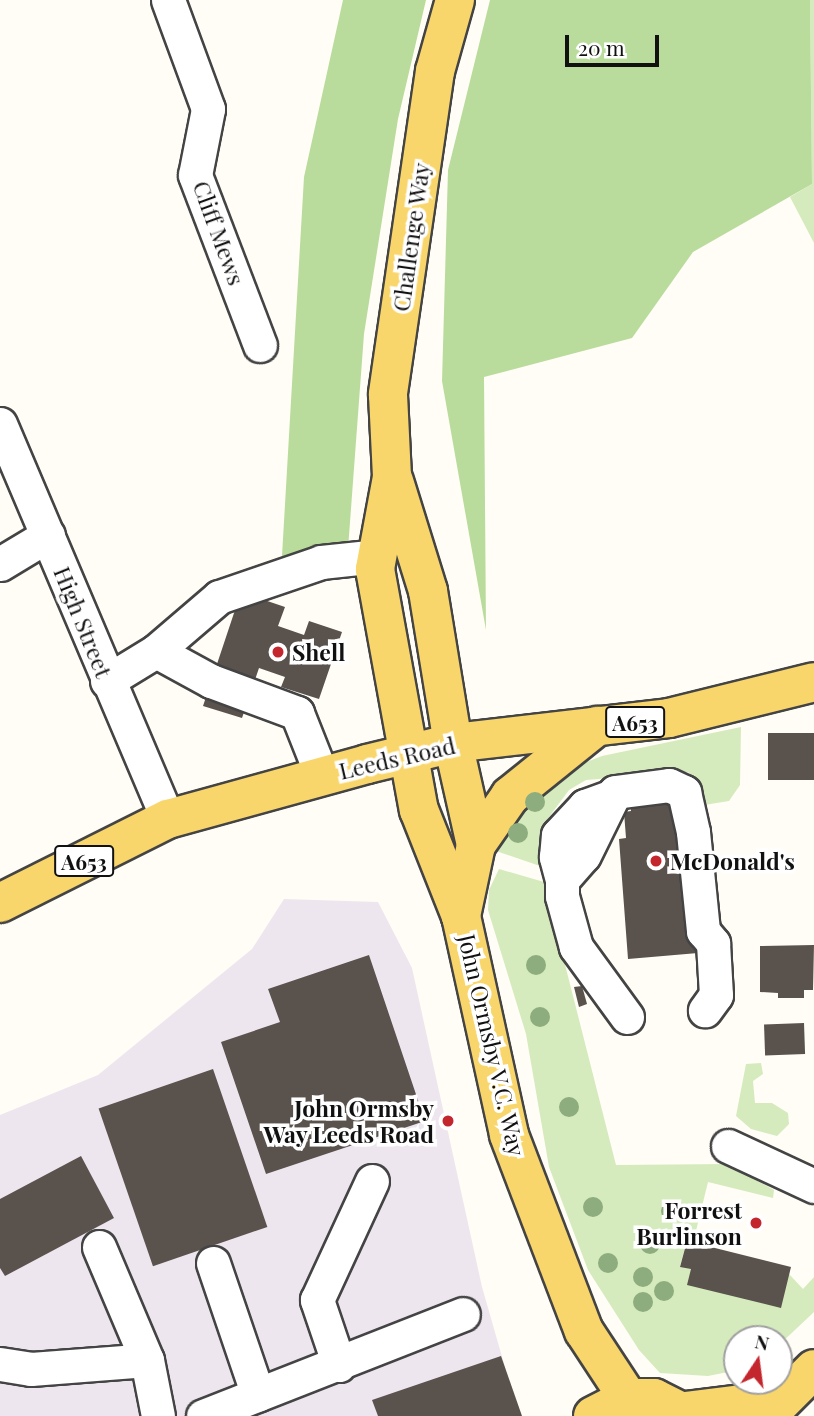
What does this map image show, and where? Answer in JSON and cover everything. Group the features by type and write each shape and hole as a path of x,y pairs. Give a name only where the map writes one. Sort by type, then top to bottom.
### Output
{"main road":[{"name":"Challenge Way","path":"407,753 375,569 392,477 388,395 435,71 455,0"},
{"name":"Challenge Way","path":"392,477 428,591 453,743"},
{"name":"Leeds Road","path":"0,903 168,819 322,776 453,743 668,718 814,682"},
{"path":"476,845 510,796 597,726"},
{"name":"John Ormsby V.C. Way","path":"453,743 476,845 461,916"},
{"name":"John Ormsby V.C. Way","path":"407,753 419,810 461,916 509,1135 584,1331"},
{"path":"584,1331 628,1398"},
{"path":"584,1331 586,1416"},
{"path":"593,1416 628,1398 654,1398 688,1413 774,1407 814,1369"}],"street":[{"name":"Cliff Mews","path":"168,0 208,109 195,175 260,345"},
{"name":"High Street","path":"0,424 107,681 168,819"},
{"path":"0,564 48,535"},
{"path":"107,681 156,651 219,597 321,562 377,556"},
{"path":"156,651 211,681 297,713 322,776"},
{"path":"627,1017 576,947 562,880 584,855 610,797 615,792 669,785 684,792 693,832 703,931 713,943 716,995 705,1010"},
{"path":"728,1146 814,1186"},
{"path":"339,1365 317,1300 372,1181"},
{"path":"99,1247 147,1360 158,1416"},
{"path":"213,1263 258,1395"},
{"path":"203,1416 339,1365 463,1314"},
{"path":"0,1364 31,1368 147,1360"}],"shaded area":[{"path":"284,899 378,902 412,968 482,1287 519,1416 0,1416 0,1115 98,1075 252,949"}],"green space":[{"path":"343,0 426,0 398,119 364,334 348,549 282,556 304,177"},
{"path":"490,0 810,0 812,184 693,252 632,338 484,377 486,630 442,381 448,170"},
{"path":"810,0 814,0 814,243 790,197 812,184"},
{"path":"741,727 740,785 729,801 704,805 702,785 688,772 586,780 569,790 546,821 540,866 496,851 500,832 522,804 566,770 602,756"},
{"path":"499,869 544,882 616,1165 727,1164 774,1190 773,1198 708,1182 693,1243 687,1241 680,1266 789,1274 803,1289 814,1277 814,1312 793,1332 793,1325 723,1325 723,1373 708,1376 660,1373 639,1350 588,1270 549,1167 526,1034 488,910 489,890"},
{"path":"761,1063 763,1074 753,1081 755,1103 772,1103 788,1113 789,1124 777,1136 751,1129 736,1116 746,1064"}],"building":[{"name":"Shell","path":"241,592 285,607 278,626 304,635 309,621 342,632 319,699 281,687 285,677 259,668 242,718 203,706"},
{"path":"768,733 814,733 814,780 768,780"},
{"name":"McDonald's","path":"668,795 670,811 677,811 698,953 628,959 619,839 626,838 624,812 631,811 630,798"},
{"path":"814,945 813,990 804,990 804,998 778,998 778,993 760,992 760,946"},
{"path":"369,955 425,1121 266,1174 221,1042 280,1022 268,989"},
{"path":"582,986 587,1004 579,1007 574,987"},
{"path":"804,1023 805,1054 765,1055 764,1024"},
{"path":"213,1069 267,1227 153,1266 99,1108"},
{"path":"81,1156 114,1218 5,1276 0,1268 0,1199"},
{"name":"Forrest Burlinson","path":"687,1241 791,1267 781,1308 687,1285 691,1269 680,1267"},
{"path":"501,1356 522,1416 378,1416 372,1400"}],"place":[{"name":"Shell","path":"278,652"},
{"name":"McDonald's","path":"656,861"},
{"name":"John Ormsby Way Leeds Road","path":"448,1121"},
{"name":"Forrest Burlinson","path":"756,1223"}]}
